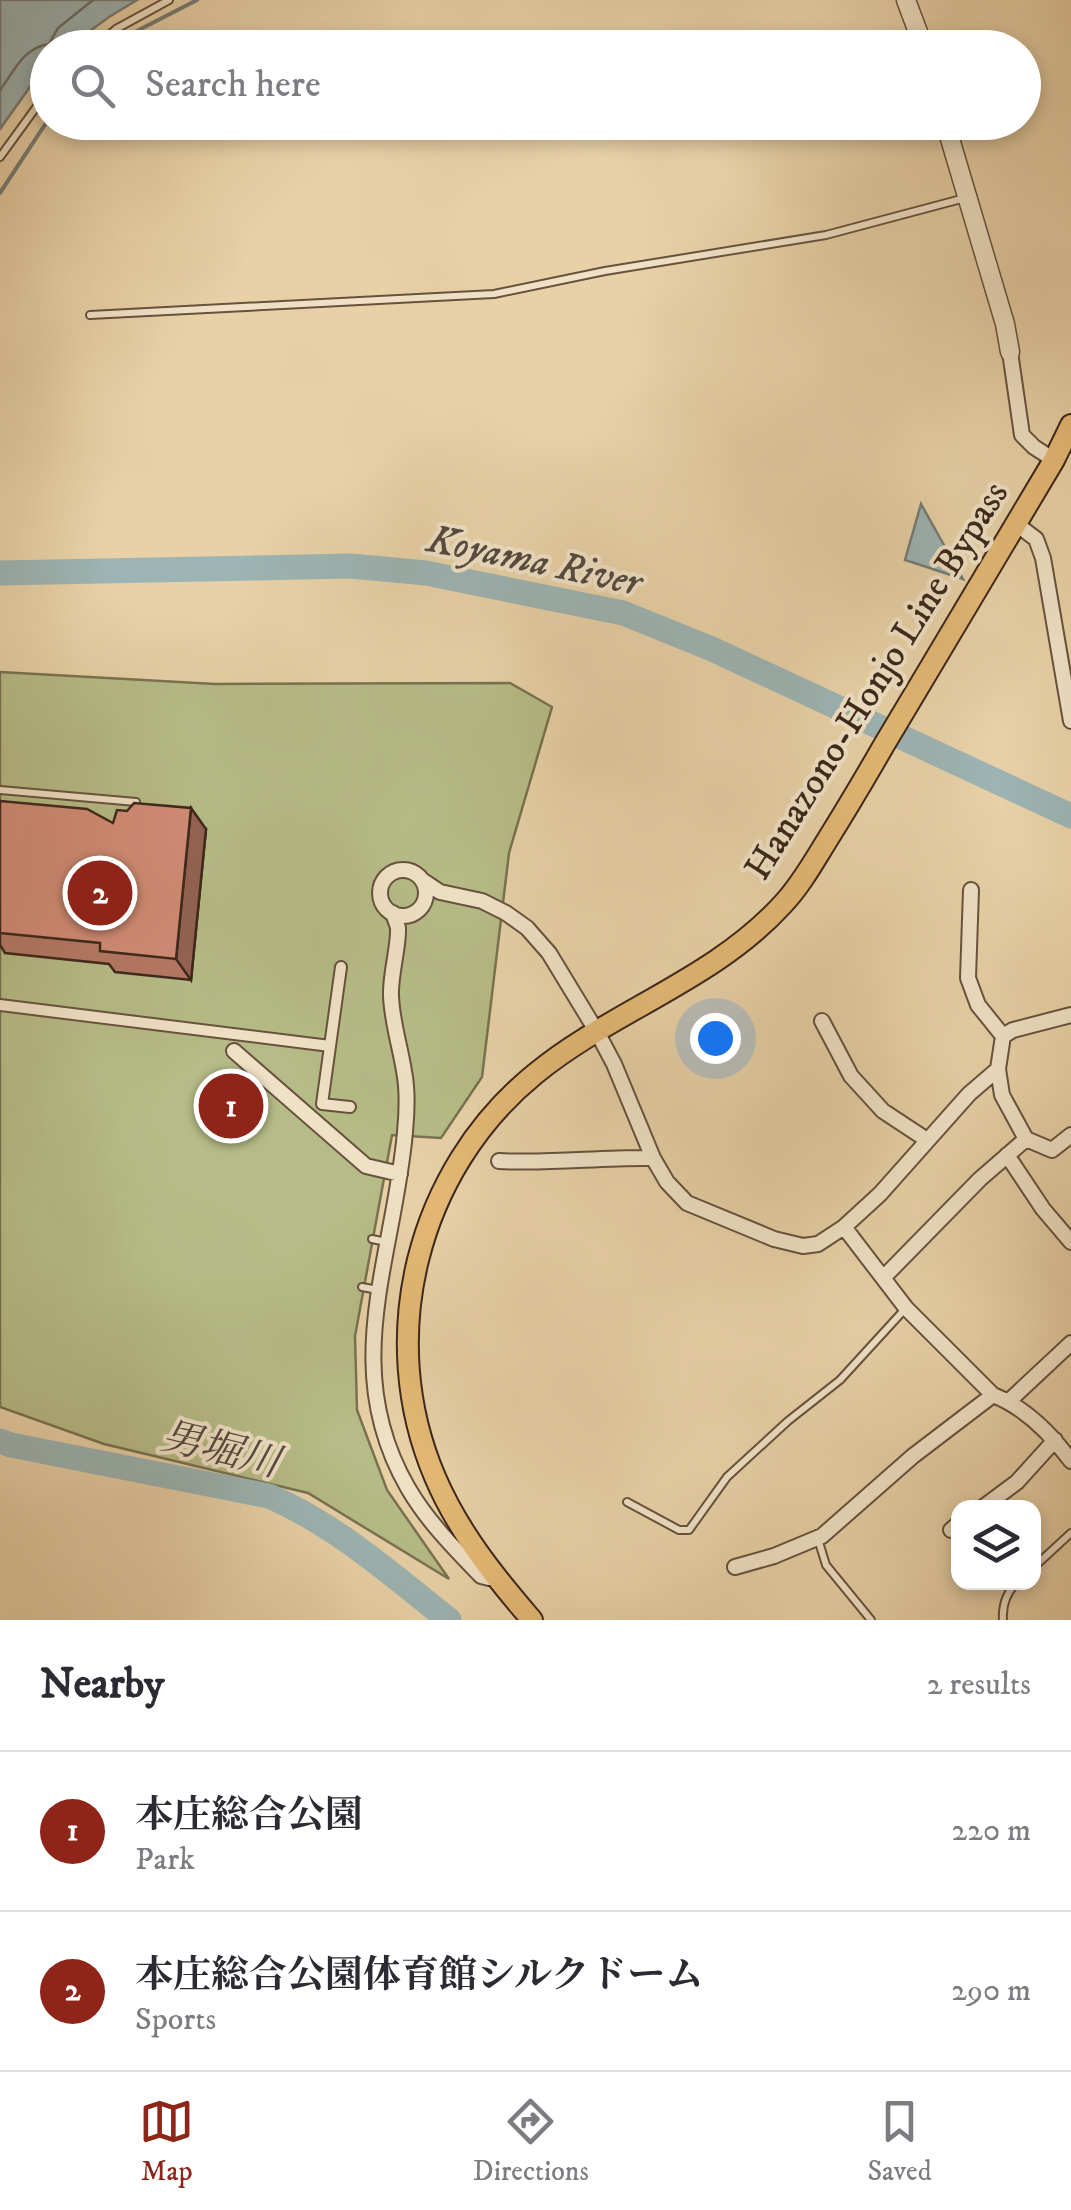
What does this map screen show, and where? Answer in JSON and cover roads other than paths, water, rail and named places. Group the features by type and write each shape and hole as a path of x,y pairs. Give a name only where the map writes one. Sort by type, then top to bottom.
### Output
{"main road":[{"name":"Hanazono-Honjo Line Bypass","path":"532,1620 454,1515 434,1475 415,1415 408,1364 409,1306 416,1260 437,1201 465,1152 497,1110 534,1075 597,1032 695,976 748,938 784,903 856,793 1071,425"}],"street":[{"path":"906,0 917,30"},
{"path":"950,140 1010,352 1022,435 1054,460"},
{"path":"1016,523 1036,539 1043,558 1071,721"},
{"path":"399,919 382,903 381,889 394,872 410,871 440,892 482,901 527,928 549,953 597,1032 667,1182 686,1203 774,1239 803,1246 818,1244 844,1227 880,1194 969,1094 998,1069"},
{"path":"399,919 424,903 422,880"},
{"path":"972,890 968,978 978,1004 1003,1036 998,1069 1002,1096 1026,1139 1052,1150 1071,1134"},
{"path":"424,903 440,892"},
{"path":"399,919 390,995 407,1101 400,1174 379,1241 372,1368 375,1400 388,1444 408,1488 434,1526 482,1576 496,1576"},
{"path":"341,967 322,1104 350,1107"},
{"path":"0,1005 330,1046"},
{"path":"1003,1036 1071,1015"},
{"path":"822,1020 850,1076 884,1111 927,1140"},
{"path":"234,1051 366,1166 400,1174"},
{"path":"883,1278 980,1178 1026,1139"},
{"path":"1008,1155 1043,1209 1071,1242"},
{"path":"498,1162 653,1158"},
{"path":"844,1227 906,1308 993,1394 1009,1401 1055,1440 1071,1461"},
{"path":"1009,1401 1068,1351"},
{"path":"735,1566 818,1538 993,1394"},
{"path":"993,1500 1017,1482 1055,1440"}],"lane":[{"path":"115,30 169,0"},
{"path":"0,158 30,116"},
{"path":"90,315 494,294 826,235 966,198"},
{"path":"0,790 136,802"},
{"path":"362,1287 379,1291"},
{"path":"627,1502 678,1530 689,1530 727,1477 840,1380 906,1308"},
{"path":"1041,1561 1071,1533"},
{"path":"818,1538 826,1565 871,1620"},
{"path":"1003,1620 1002,1607 1011,1590"}],"water":[{"path":"0,0 137,0 91,30 30,30 30,87 0,129"},
{"path":"921,504 963,579 905,560"}],"waterway":[{"path":"139,30 197,0"},
{"path":"0,193 35,140"},
{"name":"Koyama River","path":"0,573 351,566 426,573 623,613 712,649 1071,816"},
{"name":"男堀川","path":"0,1441 269,1496 340,1536 449,1620"}],"place":[{"name":"本庄総合公園体育館シルクドーム","path":"100,893"},
{"name":"本庄総合公園","path":"231,1106"}]}
